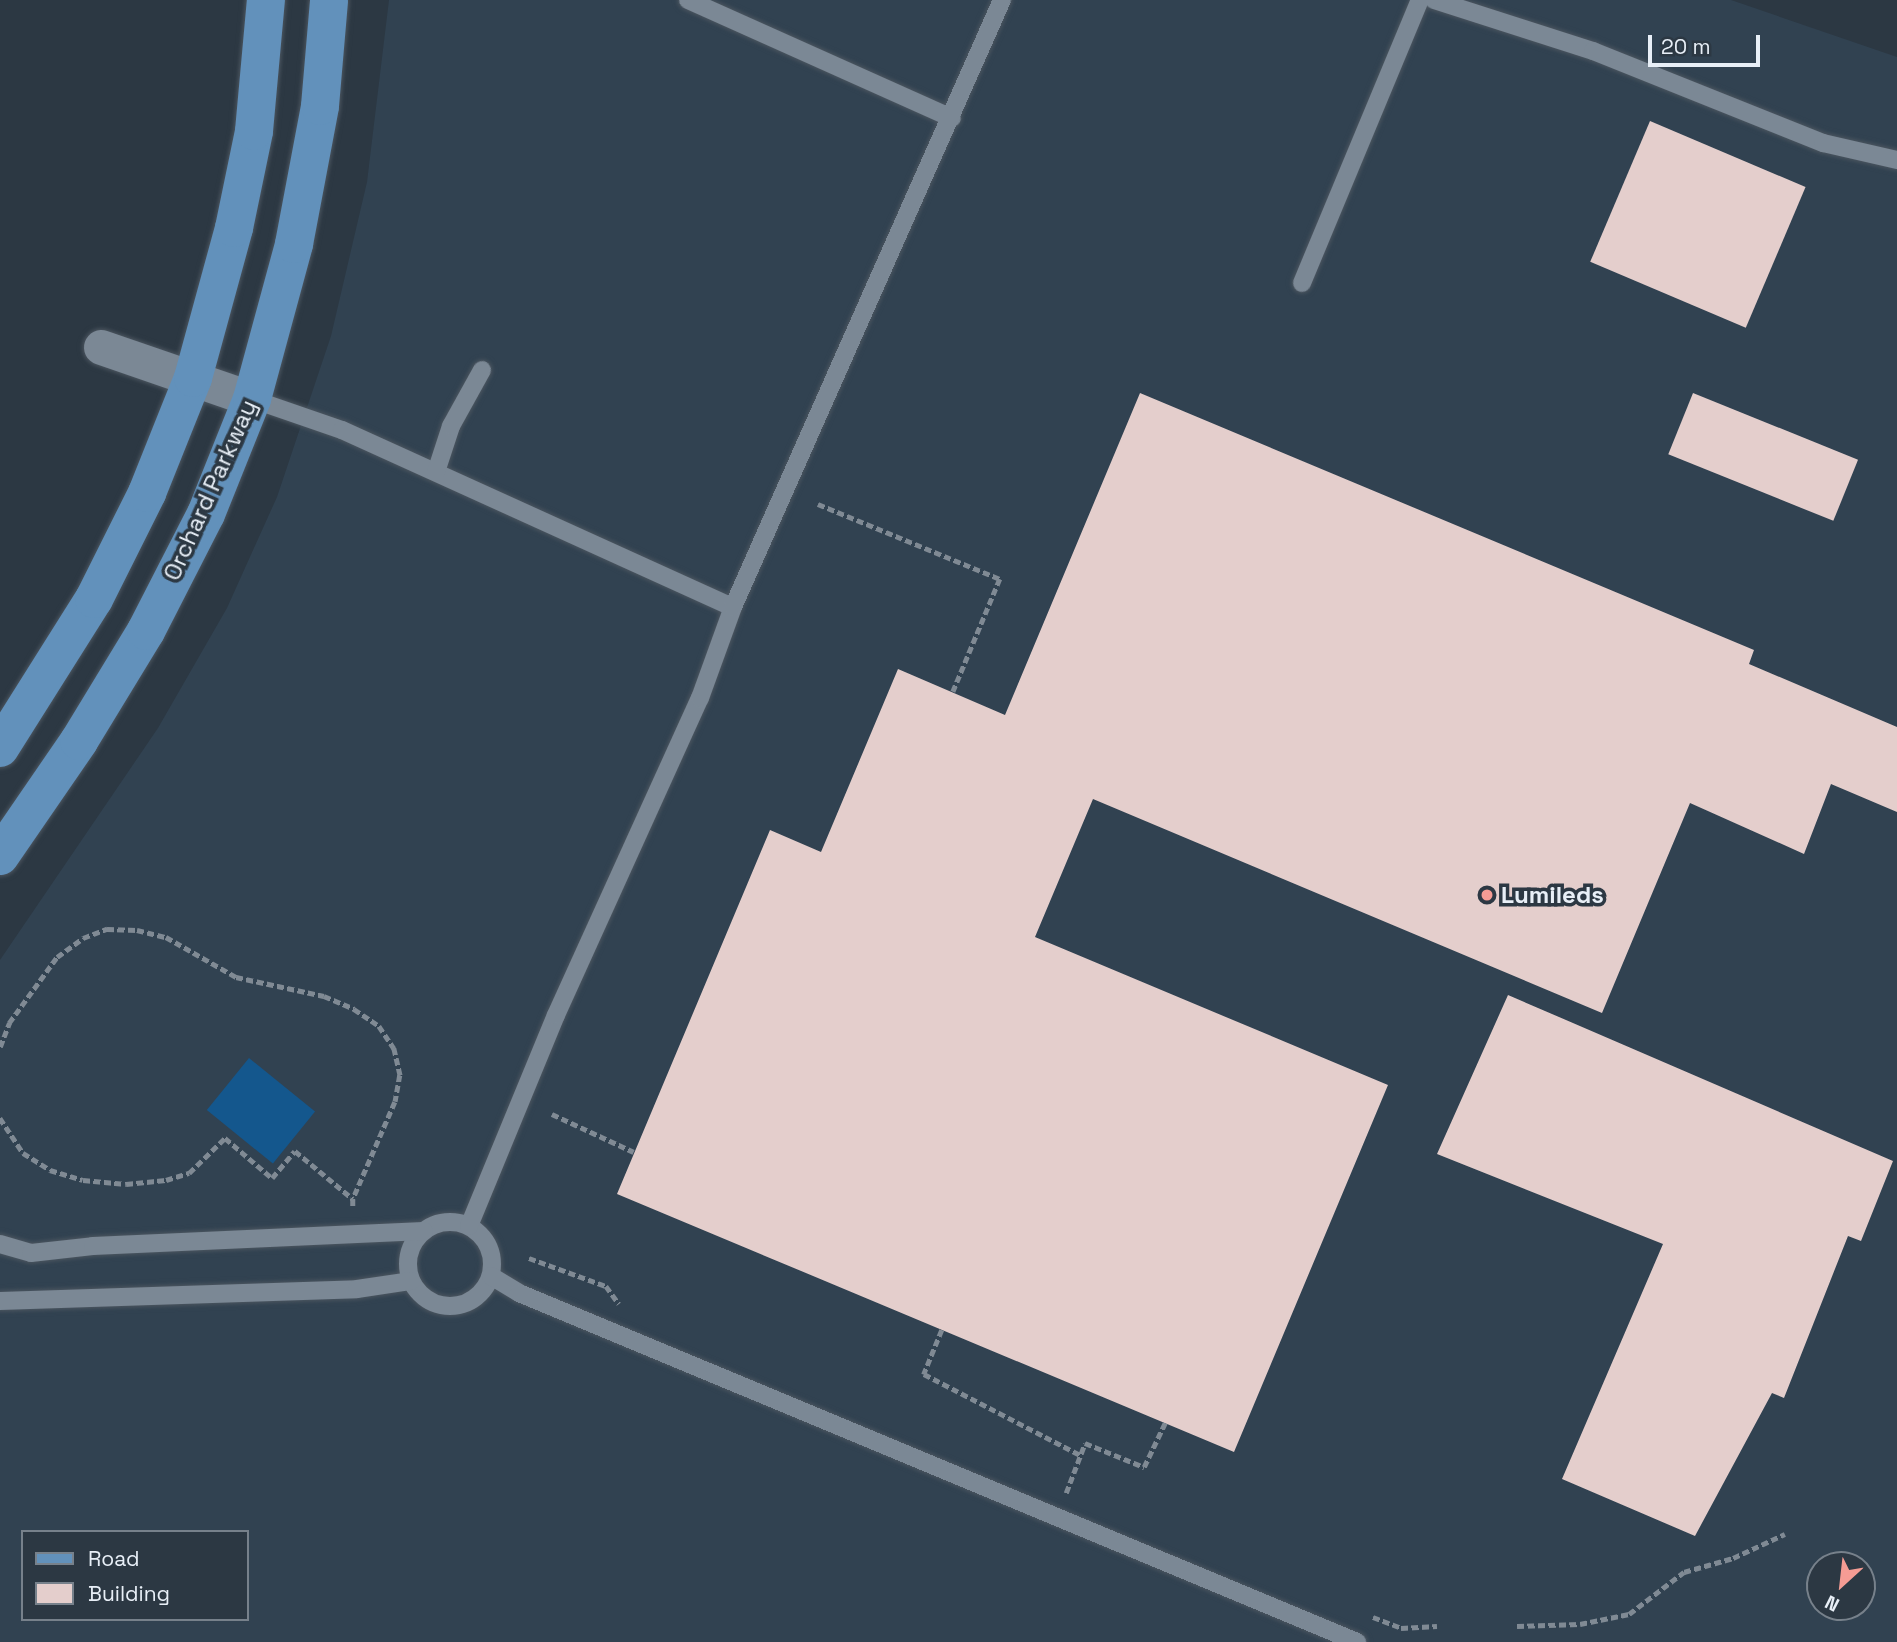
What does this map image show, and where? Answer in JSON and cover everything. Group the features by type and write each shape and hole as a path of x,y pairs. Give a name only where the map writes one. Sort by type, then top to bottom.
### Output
{"main road":[{"path":"0,748 94,599 147,493 193,378 234,228 254,131 266,0"},
{"name":"Orchard Parkway","path":"0,856 79,741 146,631 206,514 252,399 293,244 320,106 329,0"}],"street":[{"path":"101,347 252,399"}],"lane":[{"path":"688,0 952,118"},
{"path":"469,1226 556,1015 700,698 733,607 1002,0"},
{"path":"1302,283 1420,0"},
{"path":"1434,0 1593,51 1823,143 1897,160"},
{"path":"436,471 451,426 482,370"},
{"path":"252,399 342,430 436,471 523,515 733,607"},
{"path":"0,1244 31,1254 93,1246 424,1231 444,1222 469,1226 489,1247 491,1276 478,1294 460,1305 432,1302 411,1281 409,1254 424,1231"},
{"path":"491,1276 519,1293 1357,1642"},
{"path":"0,1301 357,1289 411,1281"}],"path":[{"path":"818,504 1000,579 953,692"},
{"path":"0,1047 15,1014 58,957 83,938 107,929 137,930 166,937 236,977 324,996 355,1009 379,1026 394,1048 400,1075 395,1102 353,1199 295,1151 272,1178 225,1139 190,1173 166,1180 126,1184 83,1180 50,1170 23,1153 0,1118"},
{"path":"552,1114 635,1152"},
{"path":"942,1330 924,1374 1080,1455"},
{"path":"1066,1494 1085,1443 1144,1467 1165,1423"},
{"path":"1517,1626 1580,1623 1629,1614 1684,1572 1745,1554 1785,1534"}],"shaded area":[{"path":"389,0 1731,0 1897,57 1897,1642 0,1642 0,960 158,728 227,608 277,497 331,336 367,182"},
{"path":"249,1058 315,1111 273,1164 207,1110"}],"building":[{"path":"1650,121 1806,187 1746,328 1590,262"},
{"name":"Lumileds","path":"1140,393 1754,650 1749,664 1897,727 1897,812 1831,784 1804,854 1690,803 1602,1013 1093,799 1035,937 1388,1085 1234,1452 617,1194 770,830 821,852 898,669 1005,715"},
{"path":"1693,393 1858,460 1833,521 1668,454"},
{"path":"1508,995 1893,1161 1861,1241 1848,1236 1784,1398 1772,1393 1695,1536 1562,1479 1663,1244 1437,1154"}],"place":[{"name":"Lumileds","path":"1487,895"}]}
